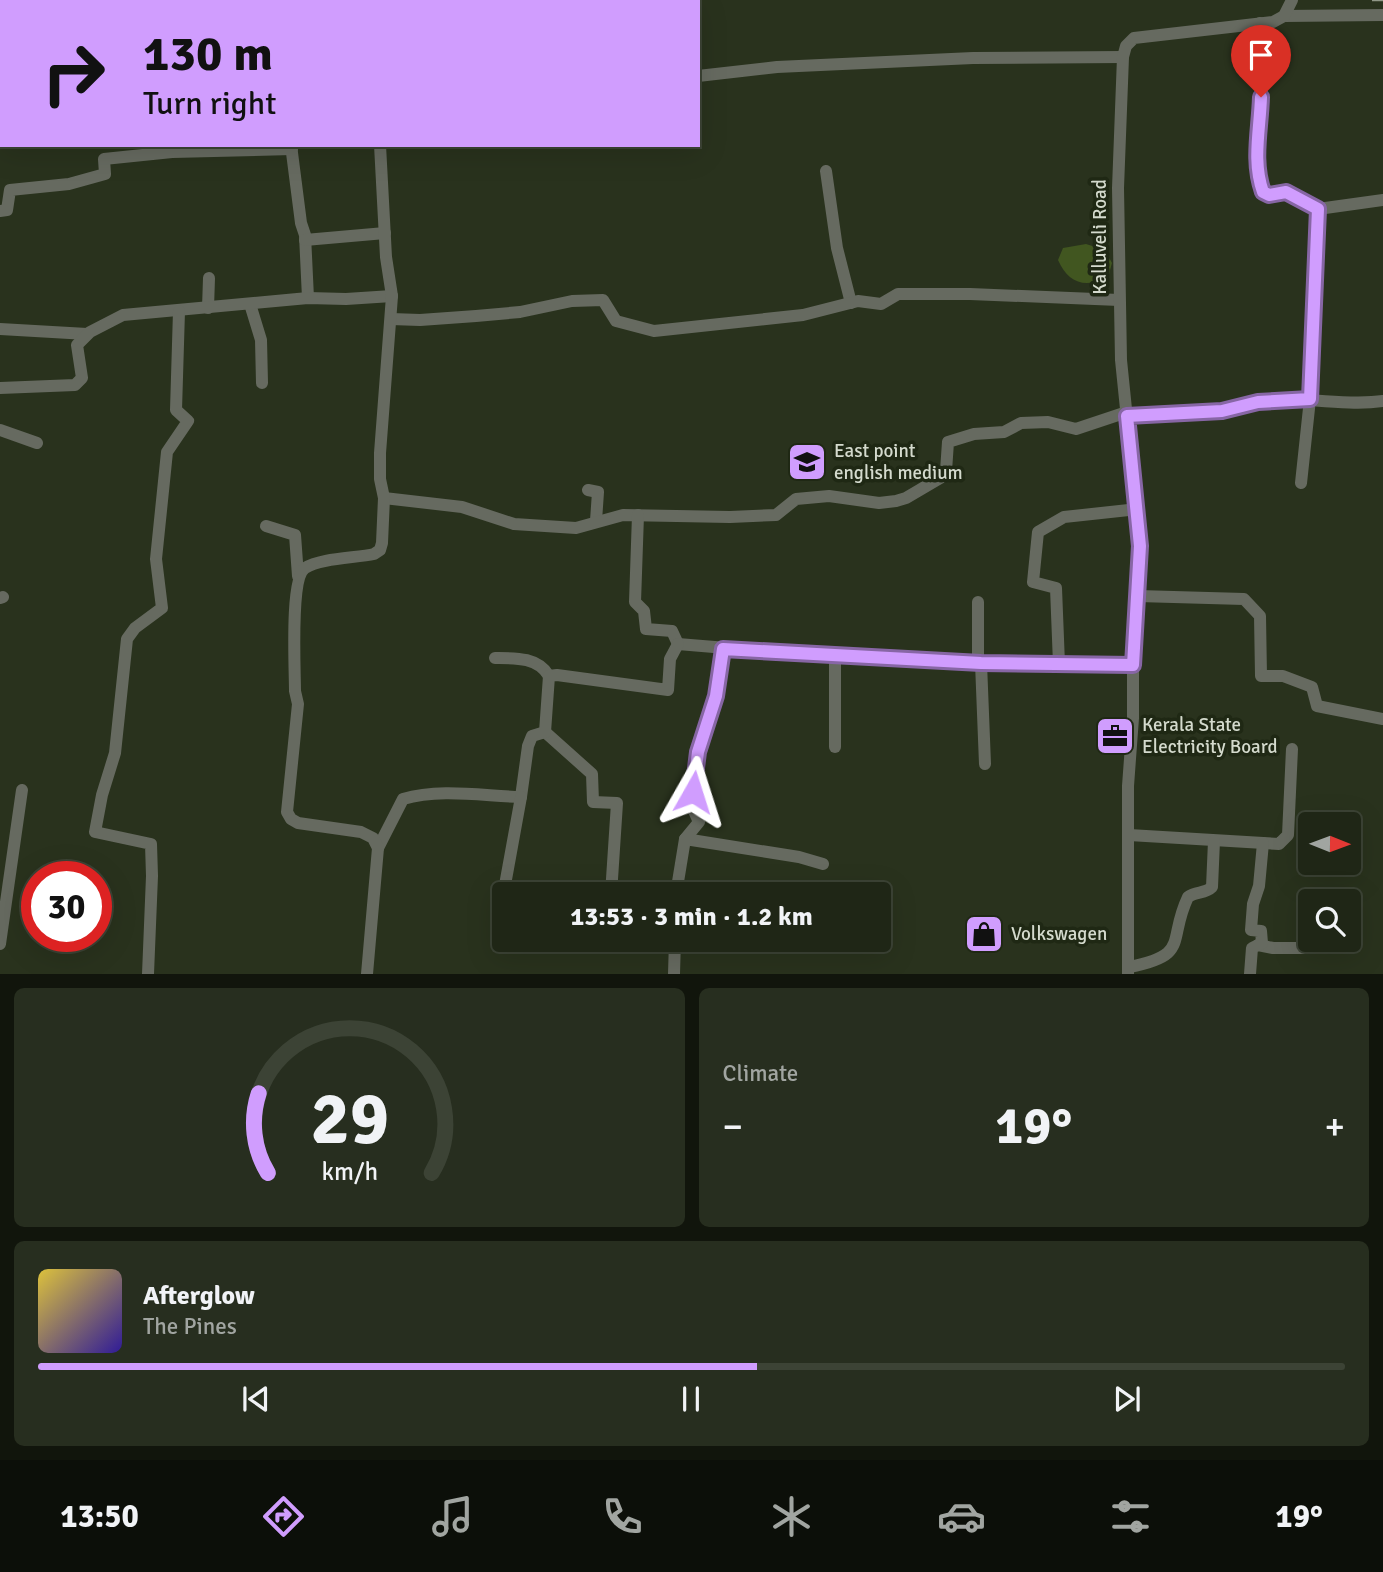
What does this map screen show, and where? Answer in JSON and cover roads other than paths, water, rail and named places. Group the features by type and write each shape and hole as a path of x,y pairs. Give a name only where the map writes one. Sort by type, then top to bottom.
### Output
{"street":[{"path":"1284,16 1292,0"},
{"path":"700,76 777,67 973,58 1123,57 1126,46 1134,38 1273,22 1284,16 1383,15"},
{"path":"1260,23 1262,82 1260,135 1256,159 1257,175 1263,192 1269,195 1286,192 1318,209 1383,200"},
{"name":"Kalluveli Road","path":"1123,57 1118,188 1121,360 1140,546 1128,786 1128,970"},
{"path":"0,211 7,210 10,190 69,184 105,174 104,159 173,152 291,147 305,240 308,298"},
{"path":"298,576 302,569 313,564 374,555 380,550 384,498 380,479 380,453 391,319 380,147"},
{"path":"826,171 837,248 851,303"},
{"path":"1301,483 1310,399 1318,209"},
{"path":"305,240 385,233"},
{"path":"208,308 209,278"},
{"path":"391,319 476,316 520,312 572,301 603,300 616,321 654,331 803,315 858,301 881,304 898,294 1119,300"},
{"path":"0,388 75,385 82,378 77,345 86,334 122,315 308,298 391,296"},
{"path":"250,303 261,340 262,383"},
{"path":"148,974 151,844 94,832 115,753 127,639 135,628 162,608 156,559 167,452 188,421 176,410 179,311"},
{"path":"0,329 86,334"},
{"path":"384,498 462,507 514,524 576,528 623,515 776,515 796,499 829,496 879,503 906,498 940,478 946,471 948,442 974,434 1004,432 1021,423 1048,422 1076,429 1127,414 1222,411 1258,402 1310,399 1348,403 1383,401"},
{"path":"0,430 37,443"},
{"path":"588,490 598,492 596,522"},
{"path":"1059,664 1056,588 1033,582 1038,532 1064,517 1138,509"},
{"path":"638,515 635,602 644,611 646,629 672,631 678,644"},
{"path":"266,526 295,535 298,576 295,605 295,691 298,704 287,812 291,819 298,823 361,832 378,842"},
{"path":"1138,596 1244,599 1260,616 1261,676 1283,676 1312,687 1317,706 1383,719"},
{"path":"978,602 985,764"},
{"path":"678,644 835,657 1133,665"},
{"path":"549,676 668,690 670,659 678,644"},
{"path":"678,882 685,839 699,822 694,811 695,768 716,696 723,649"},
{"path":"835,657 835,747"},
{"path":"495,658 522,658 544,668 549,676 545,732"},
{"path":"506,882 528,747 532,736 545,732"},
{"path":"545,732 592,774 593,802 617,803 612,882"},
{"path":"1129,835 1279,844 1288,835 1292,749"},
{"path":"0,944 22,790"},
{"path":"367,974 378,842 404,799 432,794 521,797"},
{"path":"685,839 799,857 823,864"},
{"path":"1128,970 1167,956 1175,945 1188,897 1193,893 1208,891 1212,887 1214,841"},
{"path":"1250,974 1252,948 1262,943 1261,932 1251,930 1263,843"},
{"path":"1258,945 1298,948"},
{"path":"674,974 675,952"}],"railway":[{"path":"1372,0 1383,0"}],"place":[{"name":"East point english medium","path":"807,462"},
{"name":"Kerala State Electricity Board","path":"1115,736"},
{"name":"Volkswagen","path":"984,934"}]}
